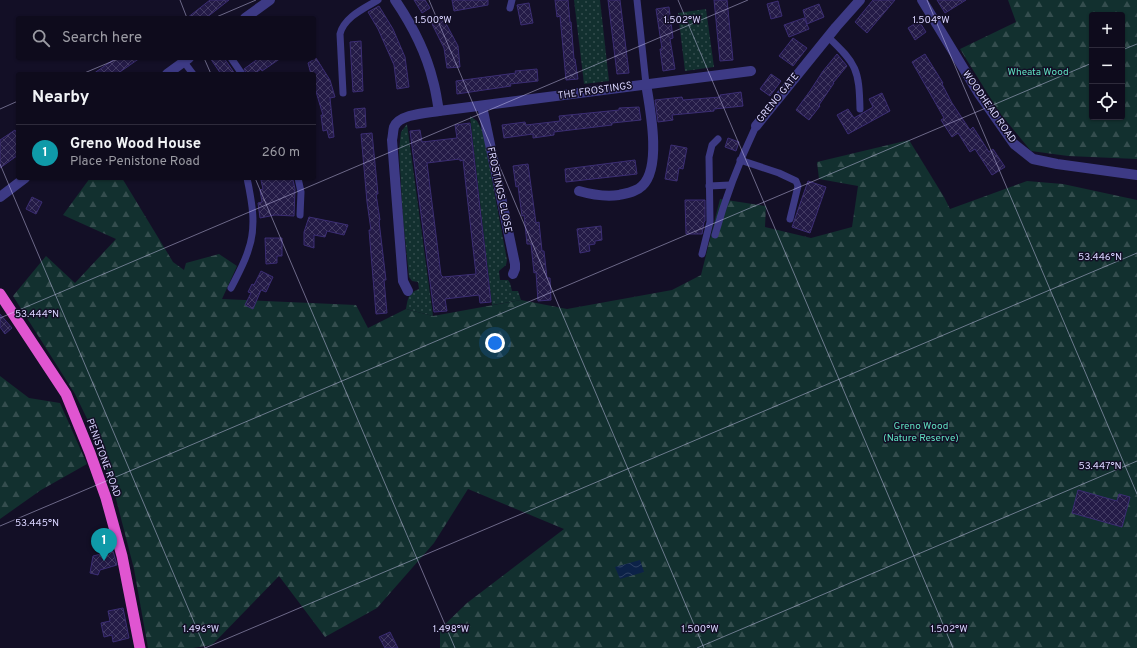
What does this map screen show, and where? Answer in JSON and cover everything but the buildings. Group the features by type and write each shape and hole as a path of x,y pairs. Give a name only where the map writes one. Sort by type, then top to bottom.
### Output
{"highway":[{"name":"PENISTONE ROAD","path":"0,294 66,394 90,453 106,498 122,556 140,648"}],"street":[{"path":"248,16 270,0"},
{"path":"395,0 409,22 426,58 434,81 439,111"},
{"name":"GRENO GATE","path":"756,126 860,0"},
{"name":"WOODHEAD ROAD","path":"922,0 979,94 1014,144 1034,159 1057,164 1137,175"},
{"path":"170,72 186,60"},
{"name":"THE FROSTINGS","path":"408,291 403,282 392,140 396,123 409,116 439,111 751,71"},
{"path":"579,191 593,195 606,196 624,194 635,190 645,182 651,168 654,140 646,84"},
{"name":"FROSTINGS CLOSE","path":"482,106 515,264 513,274"},
{"path":"0,197 22,180"}],"lane":[{"path":"343,93 341,28 352,16 378,0"},
{"path":"510,8 512,0"},
{"path":"637,0 646,84"},
{"path":"828,37 846,54 852,64 859,82 860,110"},
{"path":"186,60 192,72"},
{"path":"232,60 241,72"},
{"name":"GRENO GATE","path":"715,234 730,185 756,126"},
{"path":"702,254 710,222 709,157 712,145 718,139"},
{"path":"740,160 779,173 796,181 798,186 790,219"},
{"path":"231,288 248,252 252,238 253,209 247,180"},
{"path":"298,180 301,192 300,215"},
{"path":"709,186 730,185"}],"green space":[{"path":"574,0 600,0 609,81 584,84"},
{"name":"Wheata Wood","path":"1008,0 1137,0 1137,159 1068,156 1031,151 999,112 960,49 1016,22"},
{"path":"706,9 714,67 685,71 678,13"},
{"path":"470,116 477,121 483,132 507,260 506,265 499,271 500,280 508,280 512,291 518,291 521,300 492,305"},
{"path":"407,124 433,316 406,309 409,296 419,289 418,282 412,281 409,277 403,219 399,151 401,132"},
{"name":"Greno Wood (Nature Reserve)","path":"909,140 950,209 1027,181 1063,184 1137,200 1137,648 440,648 440,629 467,603 564,529 468,489 434,543 377,608 325,637 279,576 212,645 193,648 148,648 134,569 115,495 97,439 75,394 13,296 46,256 75,283 116,239 63,215 89,180 123,180 173,262 184,270 186,263 219,254 237,266 222,299 356,305 368,328 406,309 433,316 521,300 567,309 672,290 701,275 720,199 766,206 765,227 811,238 852,227 858,186 819,179 817,162"},
{"path":"0,376 29,398 60,403 87,464 41,490 0,519"}],"water":[{"path":"640,560 644,572 620,579 615,567"}],"place":[{"name":"Greno Wood House","path":"104,561"}]}
